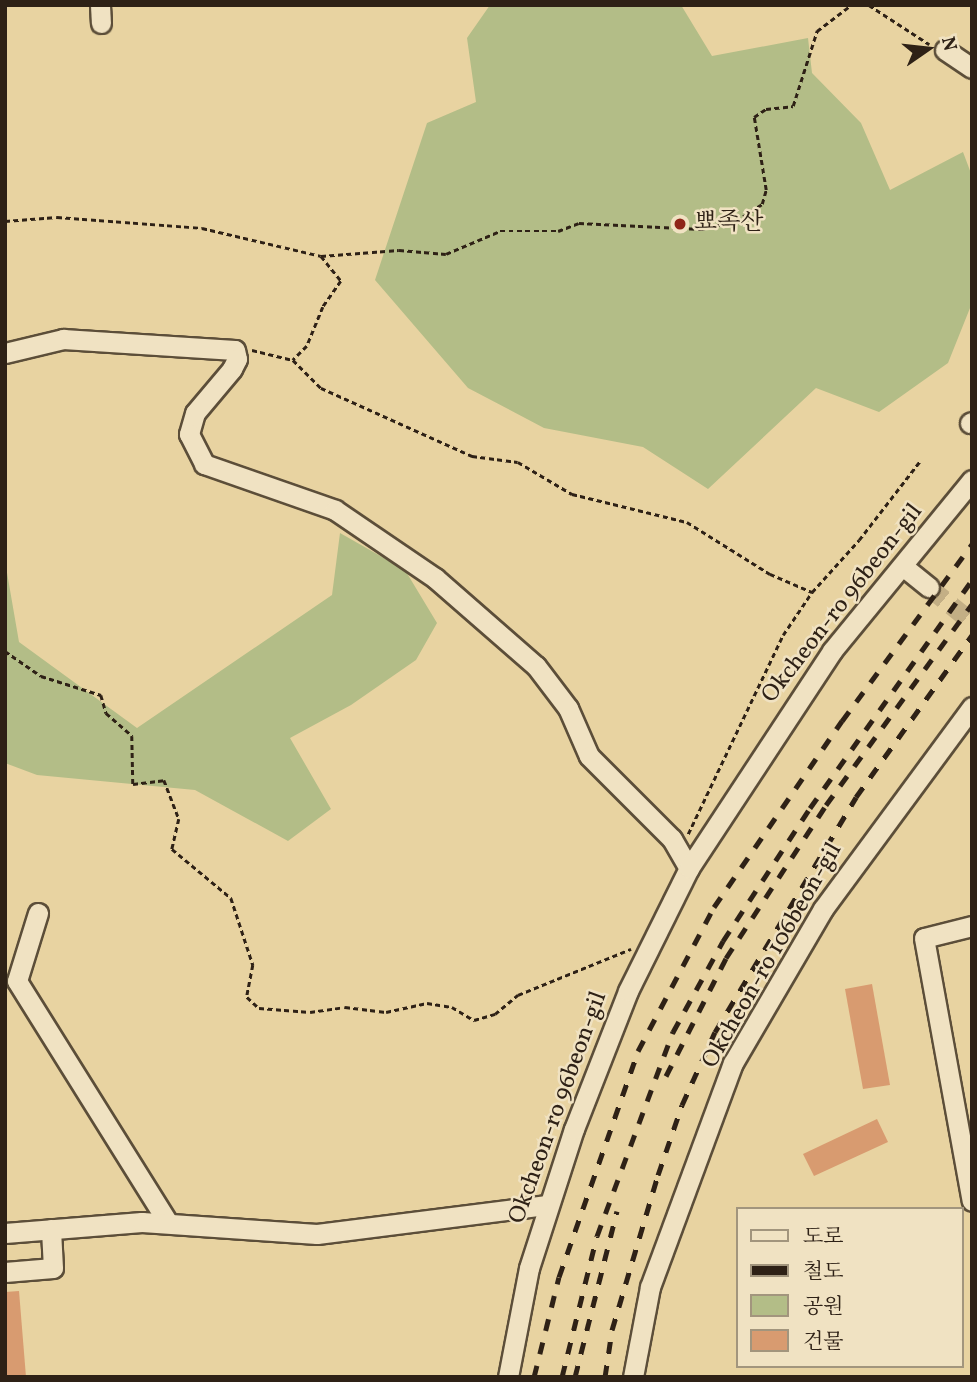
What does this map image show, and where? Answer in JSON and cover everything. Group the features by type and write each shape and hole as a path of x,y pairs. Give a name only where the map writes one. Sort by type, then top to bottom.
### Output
{"street":[{"path":"945,50 972,68"},
{"path":"5,353 63,339 234,350 237,359 232,369 195,413 189,434 205,464 335,510 435,578 536,666 568,708 589,756 672,839 691,866"},
{"name":"Okcheon-ro 96beon-gil","path":"508,1377 529,1268 547,1205 594,1071 651,944 691,866 832,651 904,567 972,480"},
{"path":"904,567 929,587"},
{"name":"Okcheon-ro 106beon-gil","path":"634,1377 650,1287 733,1063 823,909 972,706"},
{"path":"38,913 17,981 168,1223"},
{"path":"972,926 924,938 969,1168 972,1201"},
{"path":"5,1233 168,1223 225,1231 317,1234 547,1205"},
{"path":"5,1272 53,1268 51,1229"}],"path":[{"path":"5,221 57,217 202,228 321,256 399,250 446,254 500,231 558,232 579,223 701,229 736,221 762,204 766,190 754,117 766,109 793,106 817,31 851,5"},
{"path":"869,5 909,36 945,50"},
{"path":"293,359 307,346 323,307 341,281 321,256"},
{"path":"234,350 270,351 293,359 321,388 472,456 518,462 572,494 625,510 651,509 687,522 770,574 812,592"},
{"path":"691,866 686,840 783,635 812,592 859,540 920,461"},
{"path":"5,651 41,676 102,695 106,713 132,736 133,784 164,780 179,819 172,849 231,898 253,965 247,997 259,1008 310,1012 345,1007 386,1012 427,1003 452,1007 474,1020 495,1014 518,995 618,951 651,944"}],"green space":[{"path":"490,5 681,5 712,56 808,38 812,73 861,123 890,190 963,152 972,176 972,303 948,363 879,412 816,388 708,489 643,447 544,428 468,388 375,280 427,123 476,102 467,38"},
{"path":"340,533 405,570 437,623 416,660 351,705 290,738 331,809 288,841 195,790 37,775 5,763 5,561 19,642 137,728 332,595"}],"building":[{"path":"872,984 890,1085 863,1089 845,989"},
{"path":"877,1119 888,1142 814,1176 803,1154"},
{"path":"19,1291 26,1377 5,1377 5,1292"}],"tunnel":[{"path":"929,587 972,622"}],"railway":[{"path":"534,1377 559,1277 638,1051 714,907 842,721 972,544"},
{"path":"562,1377 597,1236 673,1032 723,941 810,808 972,580"},
{"path":"666,1076 726,958 826,805 972,604"},
{"path":"605,1377 612,1330 658,1175 682,1105 715,1032 856,797 972,635"},
{"path":"575,1377 617,1211"}],"place":[{"name":"뾰족산","path":"680,224"}]}
